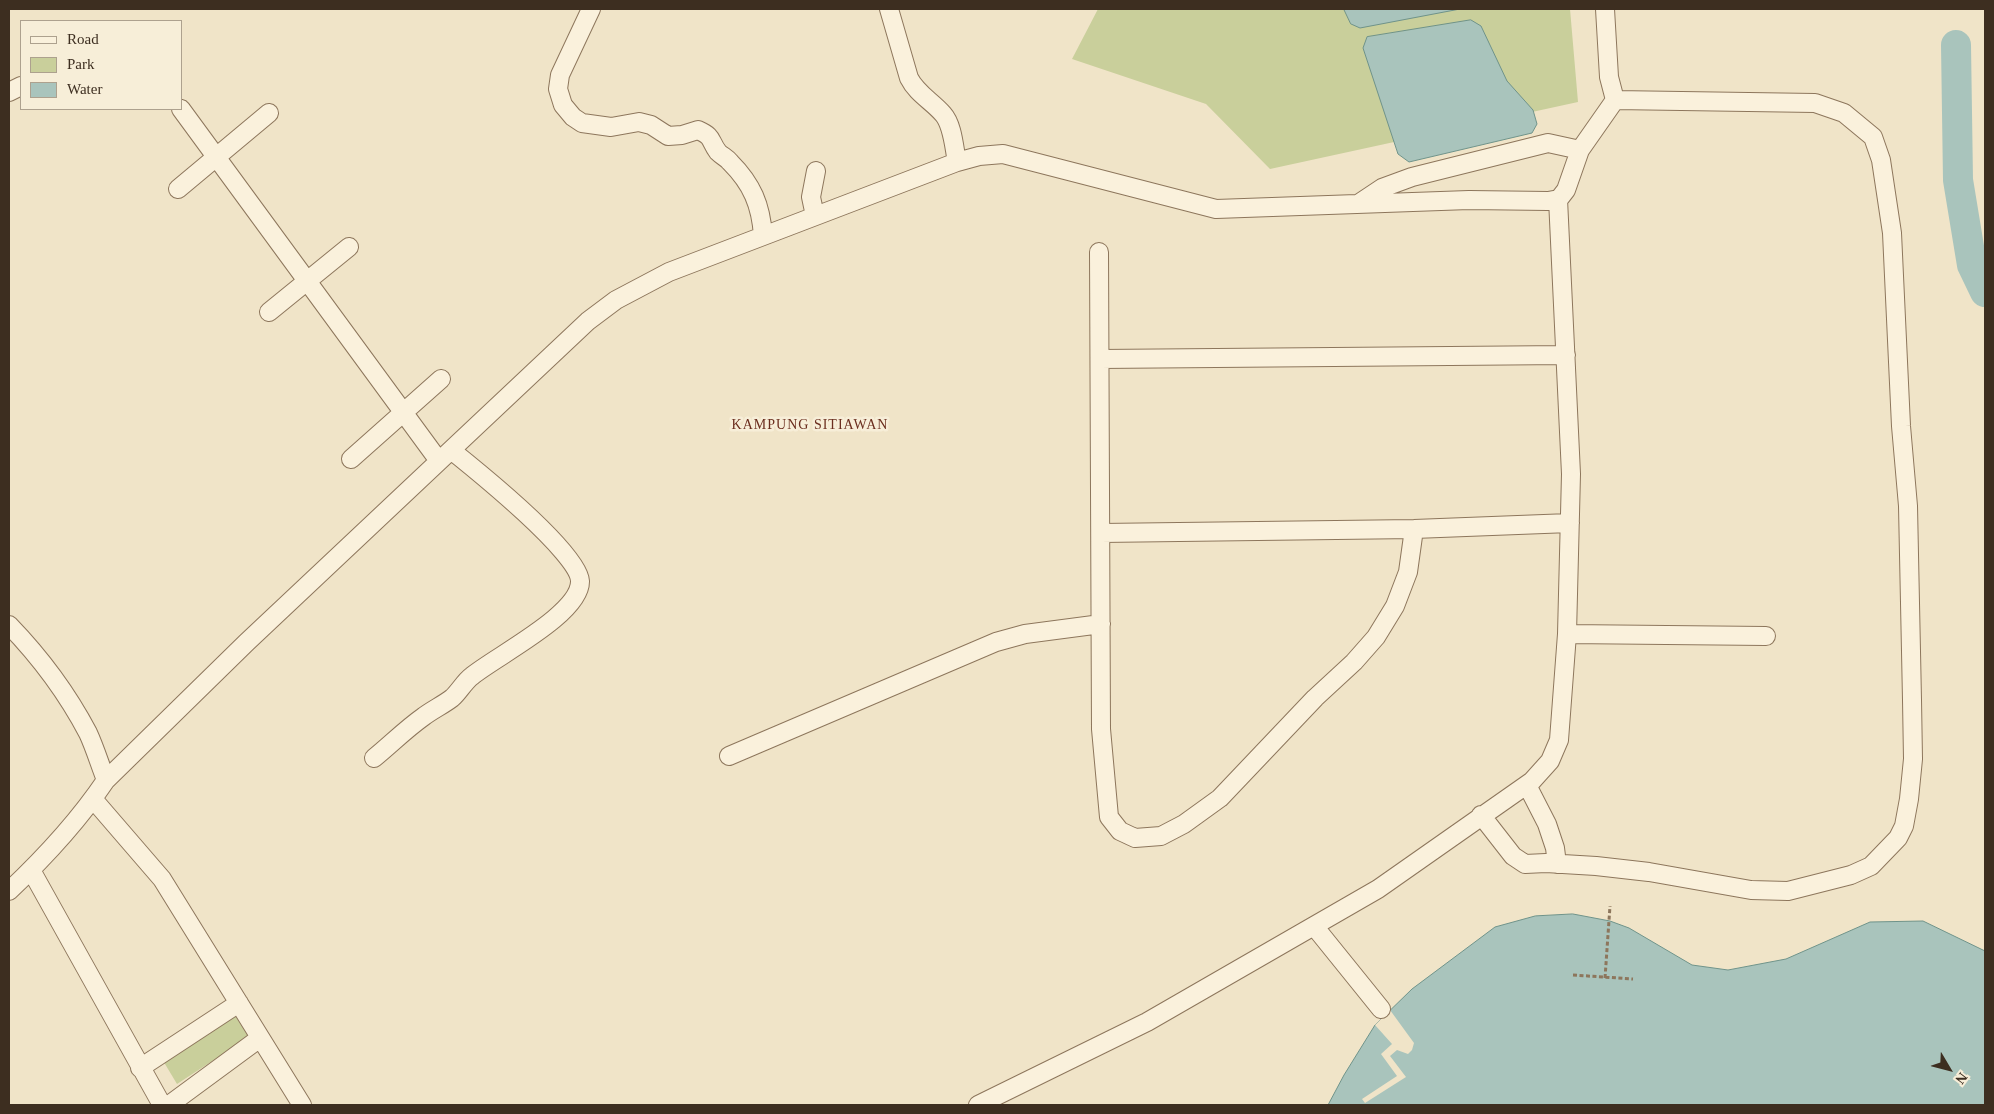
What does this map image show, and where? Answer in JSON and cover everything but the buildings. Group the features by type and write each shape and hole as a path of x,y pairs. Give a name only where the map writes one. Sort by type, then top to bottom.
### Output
{"street":[{"path":"591,9 560,76 558,89 563,105 573,117 582,123 611,127 639,122 651,125 668,136 682,135 698,130 706,133 712,139 718,151 731,162 754,192 762,215 763,236"},
{"path":"889,9 912,85 945,115 957,162"},
{"path":"9,891 31,870 93,799 106,780 247,642 588,321 616,300 669,272 957,162 978,156 1003,154 1216,208 1469,200 1548,201 1558,199 1566,190 1580,150 1615,100 1609,77 1605,9"},
{"path":"1481,815 1513,856 1525,864 1557,864 1649,872 1706,883 1760,890 1788,891 1851,875 1871,866 1898,838 1904,826 1913,759 1908,506 1892,232 1880,160 1873,137 1844,113 1815,103 1615,100"},
{"path":"182,109 403,412 445,455 507,496 562,550 579,574 578,591 573,600 556,618 472,676 451,699 423,717 374,758"},
{"path":"178,189 269,113"},
{"path":"1358,205 1382,188 1412,178 1548,143 1580,150"},
{"path":"815,216 811,196 816,170"},
{"path":"978,1105 1147,1022 1378,889 1481,815 1527,785 1550,761 1559,740 1568,634 1571,474 1558,199"},
{"path":"269,312 349,247"},
{"path":"1099,252 1102,729 1109,817 1120,831 1135,838 1162,836 1184,824 1220,798 1301,712 1354,662 1376,637 1395,606 1408,572 1414,528"},
{"path":"1100,359 1566,355"},
{"path":"351,460 441,378"},
{"path":"1101,533 1414,528 1570,523"},
{"path":"729,756 996,642 1024,634 1101,624"},
{"path":"9,625 46,669 70,703 88,734 106,780"},
{"path":"1568,634 1766,636"},
{"path":"1527,785 1547,824 1555,848 1557,864"},
{"path":"93,799 162,879 302,1105"},
{"path":"31,870 162,1105"},
{"path":"1314,926 1381,1009"},
{"path":"140,1068 239,1003"},
{"path":"169,1105 260,1038"}],"path":[{"path":"1605,978 1610,906"},
{"path":"1574,975 1633,979"}],"green space":[{"path":"1098,9 1570,9 1578,102 1270,169 1206,104 1072,59"},
{"path":"234,1014 249,1037 177,1084 162,1059"}],"water":[{"path":"1344,9 1460,9 1360,28 1351,24"},
{"path":"1471,20 1481,26 1507,81 1533,110 1537,124 1532,133 1409,162 1398,154 1363,48 1367,37"},
{"path":"1573,914 1610,921 1629,928 1692,965 1728,970 1786,959 1870,922 1923,921 1985,951 1985,1105 1328,1105 1375,1025 1412,989 1495,927 1535,916"}],"pier":[{"path":"1390,1010 1414,1043 1412,1050 1408,1054 1397,1050 1390,1056 1406,1077 1365,1103 1362,1099 1397,1076 1381,1054 1392,1044 1375,1025"}],"waterway":[{"path":"1956,45 1958,180 1972,265 1985,292"}],"district":[{"name":"KAMPUNG SITIAWAN","path":"810,425"}]}
